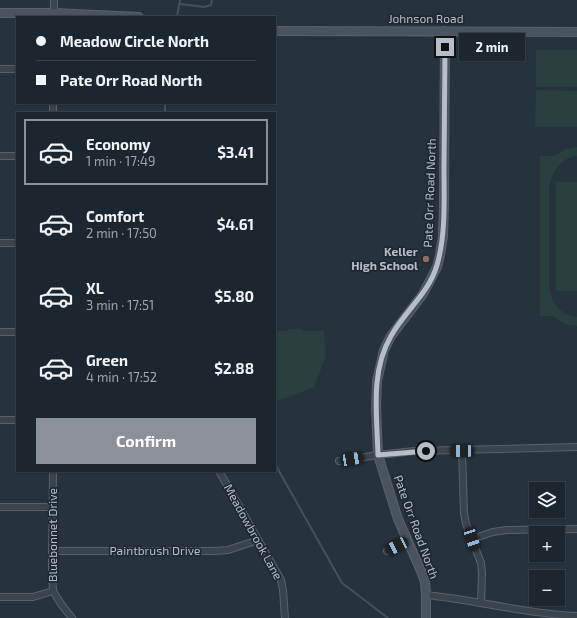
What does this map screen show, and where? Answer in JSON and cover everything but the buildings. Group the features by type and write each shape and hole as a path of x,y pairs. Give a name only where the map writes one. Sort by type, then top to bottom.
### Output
{"street":[{"path":"54,0 54,15"},
{"path":"0,13 96,16"},
{"name":"Johnson Road","path":"276,31 577,32"},
{"name":"Pate Orr Road North","path":"426,618 425,582 398,519 378,455 376,406 377,381 384,350 393,332 423,294 437,267 442,241 444,205 445,31"},
{"path":"0,68 16,69"},
{"path":"0,156 16,156"},
{"path":"0,243 16,243"},
{"path":"0,332 16,332"},
{"path":"0,420 16,420"},
{"path":"339,461 414,451 577,447"},
{"path":"462,451 464,513 482,574 481,603"},
{"name":"Bluebonnet Drive","path":"53,472 53,591 60,604 72,618"},
{"name":"Meadowbrook Lane","path":"220,472 281,580 285,618"},
{"path":"0,507 52,507"},
{"path":"472,539 493,532 507,530 577,529"},
{"name":"Paintbrush Drive","path":"52,551 216,551 228,550 258,540"},
{"path":"387,551 407,541"},
{"path":"0,597 33,597 53,591"},
{"path":"426,595 543,613 577,616"}],"green space":[{"path":"536,50 577,50 577,87 536,87"},
{"path":"536,90 577,91 577,127 535,127"},
{"path":"577,147 577,156 571,157 561,163 552,176 549,187 549,287 554,303 561,311 577,317 577,326 565,324 553,316 540,316 540,156 554,156 566,149"},
{"path":"556,182 577,182 577,291 556,291"},
{"path":"289,329 302,329 302,331 324,331 326,356 314,387 283,399 276,400 276,331 288,331"}],"waterway":[{"path":"177,16 180,0"},
{"path":"180,4 204,7 211,5 212,0"},
{"path":"165,104 165,112"},
{"path":"276,466 342,583 388,618"}],"place":[{"name":"Keller High School","path":"426,259"}],"route":[{"path":"426,451 378,455 376,406 377,381 380,364 387,343 400,323 423,294 437,267 440,255 443,236 444,205 445,47"}]}
